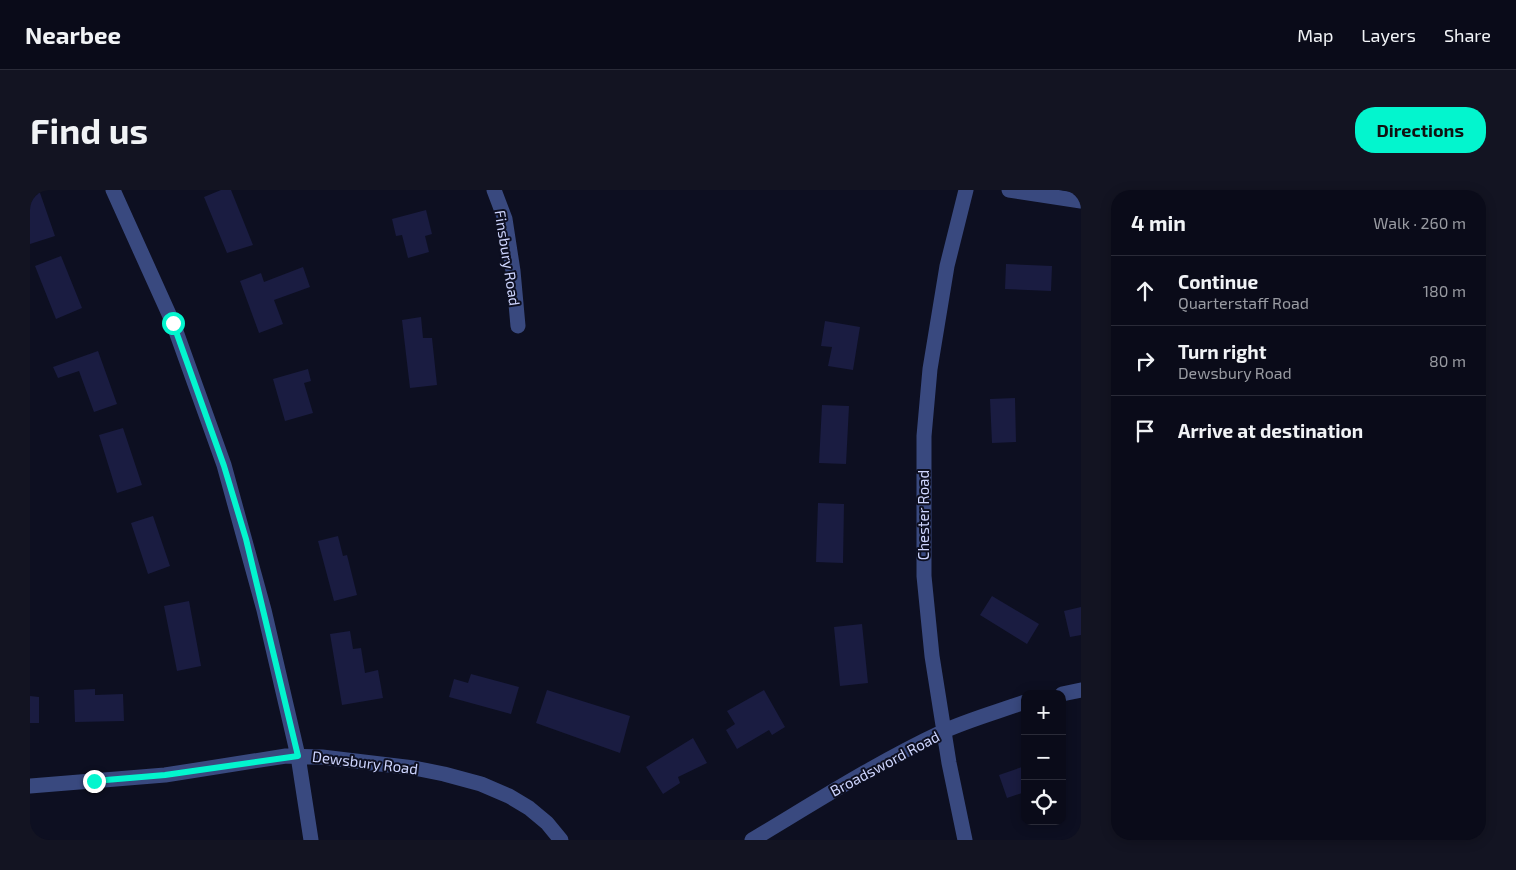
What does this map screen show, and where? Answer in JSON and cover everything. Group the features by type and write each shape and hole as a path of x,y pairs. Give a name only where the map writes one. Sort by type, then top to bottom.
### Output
{"street":[{"path":"113,190 173,323 224,466 264,610 298,756 311,840"},
{"name":"Finsbury Road","path":"494,190 505,220 513,271 518,326"},
{"name":"Chester Road","path":"965,840 949,763 932,656 924,576 924,436 930,370 948,266 966,190"},
{"path":"1009,190 1081,201"},
{"path":"1066,693 1081,690"},
{"name":"Broadsword Road","path":"752,840 864,773 944,732 1021,703"},
{"name":"Dewsbury Road","path":"30,786 165,775 298,756 322,757 414,768 481,784 509,796 529,808 547,823 561,840"}],"building":[{"path":"30,190 39,190 55,236 30,244"},
{"path":"221,190 231,190 253,245 227,253 204,197"},
{"path":"426,210 432,234 425,236 429,252 408,258 402,235 396,236 392,219"},
{"path":"61,256 82,308 56,319 35,266"},
{"path":"1006,264 1052,266 1051,291 1005,289"},
{"path":"303,267 310,287 274,300 283,324 259,333 240,281 261,273 264,282"},
{"path":"421,317 423,338 432,338 437,385 410,388 402,320"},
{"path":"825,321 860,327 853,370 828,366 832,347 821,346"},
{"path":"98,351 117,404 94,412 79,371 58,378 53,367"},
{"path":"308,369 311,381 304,383 313,413 285,421 273,379"},
{"path":"1015,398 1016,442 992,443 990,399"},
{"path":"822,405 849,406 846,464 819,463"},
{"path":"123,428 142,485 117,493 99,435"},
{"path":"818,503 844,504 843,563 816,562"},
{"path":"153,516 170,566 148,574 131,523"},
{"path":"338,536 343,556 347,555 357,595 334,601 318,541"},
{"path":"992,596 1039,624 1027,644 980,615"},
{"path":"189,601 201,666 177,671 164,606"},
{"path":"1081,607 1081,635 1070,637 1064,611"},
{"path":"862,624 868,683 840,686 834,627"},
{"path":"350,631 353,649 361,648 365,673 378,670 383,698 342,705 330,634"},
{"path":"471,674 519,687 511,714 449,697 454,679 468,683"},
{"path":"95,689 95,695 123,694 124,721 75,722 74,690"},
{"path":"547,690 630,716 620,753 536,723"},
{"path":"764,690 785,727 772,735 769,730 737,749 726,730 735,724 727,711"},
{"path":"30,696 39,697 39,723 30,723"},
{"path":"693,738 707,763 678,777 680,783 663,794 646,767"},
{"path":"1021,767 1021,793 1007,798 999,775"}],"route":[{"path":"94,781 165,775 286,756 298,756 246,539 224,466 173,323"}]}
